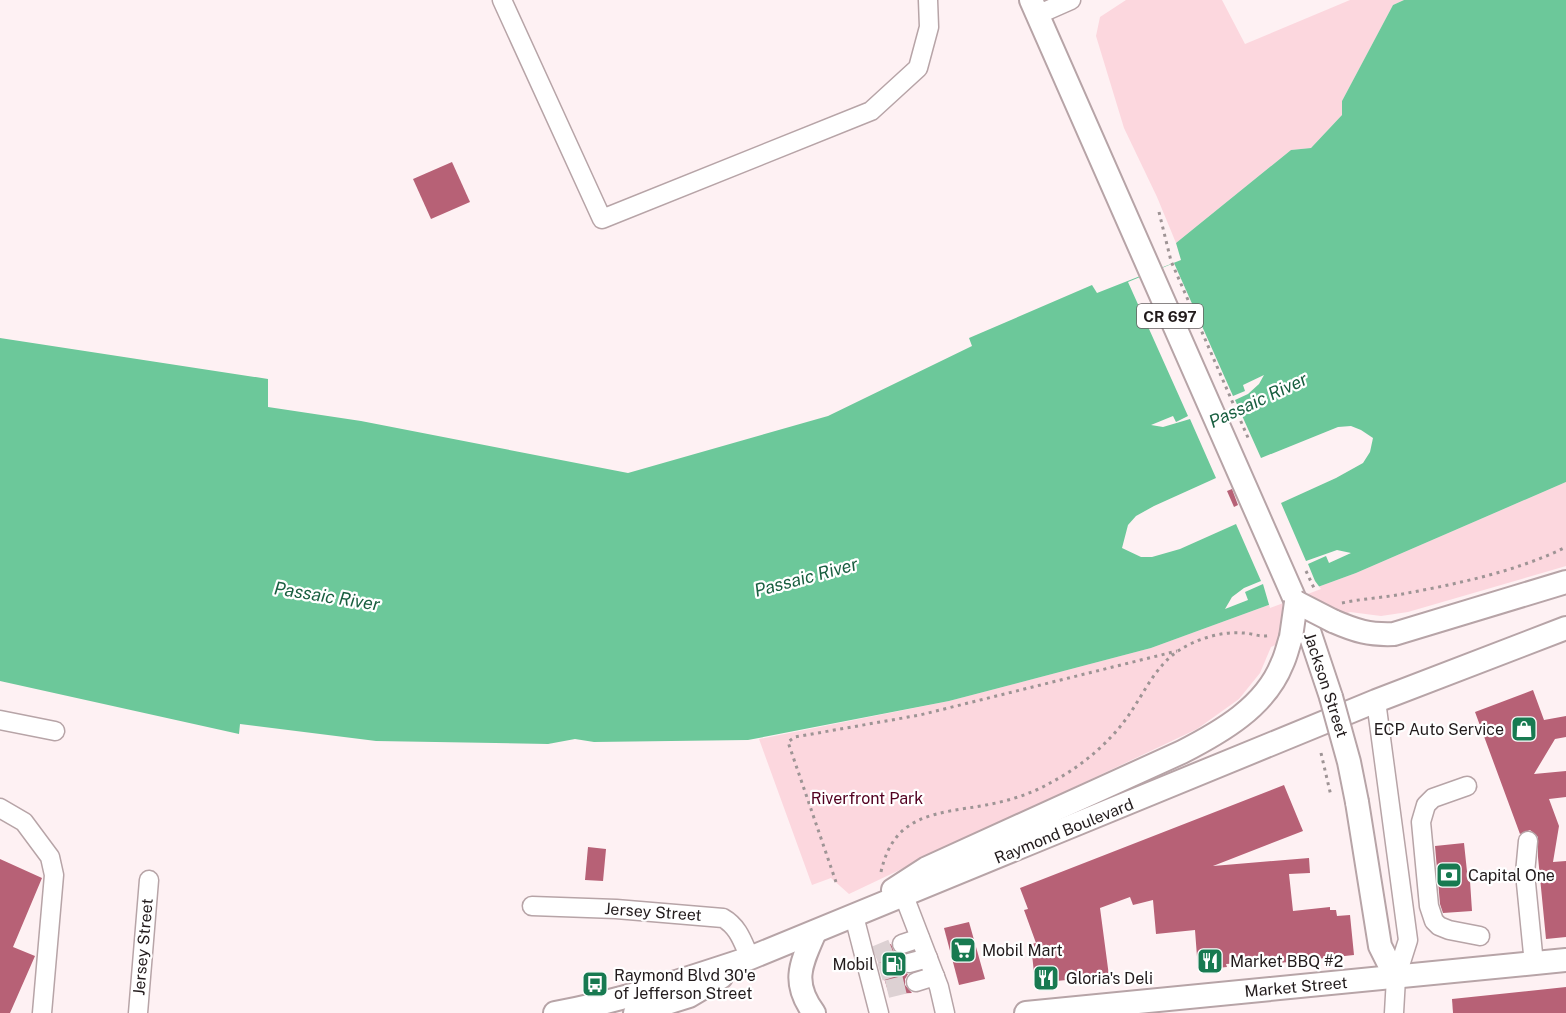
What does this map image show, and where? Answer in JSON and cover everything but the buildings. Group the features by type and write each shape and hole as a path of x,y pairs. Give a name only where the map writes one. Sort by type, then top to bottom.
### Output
{"main road":[{"name":"CR 697","path":"1034,7 1130,225 1221,402"},
{"name":"Jackson Street","path":"1221,402 1296,602 1291,634 1331,697 1349,762 1357,802 1380,946 1396,978"},
{"path":"1296,602 1335,613 1354,631 1374,635 1394,634 1566,582"},
{"name":"Raymond Boulevard","path":"555,1013 639,993 750,958 1376,701 1566,628"},
{"path":"854,916 927,868 1219,733 1248,710 1270,686 1282,666 1291,634"},
{"path":"814,1013 804,999 799,982 801,964 815,932"},
{"path":"634,1013 689,996 750,958"},
{"name":"Market Street","path":"1026,1013 1200,1005 1396,978 1566,960"}],"street":[{"path":"502,0 602,219 871,111 918,68 929,27 928,0"},
{"path":"1034,7 1071,0"},
{"name":"Jackson Street","path":"1376,701 1408,940 1396,978 1394,1013"},
{"path":"0,720 55,731"},
{"path":"1467,786 1433,798 1426,805 1421,822 1429,906 1434,921 1449,930 1480,936"},
{"path":"0,808 24,822 50,857 54,875 42,1013"},
{"path":"1528,841 1525,873 1534,964"},
{"name":"Jersey Street","path":"138,1013 149,880"},
{"path":"904,896 935,976 945,1013"},
{"name":"Jersey Street","path":"532,906 616,909 723,918 739,932 750,958"},
{"path":"854,916 875,974 879,1013"},
{"path":"902,945 920,938"},
{"path":"909,963 928,958"},
{"path":"916,982 935,976"}],"path":[{"path":"1159,212 1171,261 1221,402"},
{"path":"1335,613 1462,581 1546,556 1566,547"},
{"path":"881,872 885,854 892,842 901,831 922,819 939,813 988,805 1026,794 1051,783 1080,765 1126,720 1153,676 1165,661 1178,651 1197,641 1220,634 1242,632 1267,636 1291,634"},
{"path":"836,882 788,742 795,737 920,715 1178,651"},
{"path":"1321,753 1331,796"}],"green space":[{"path":"1126,0 1222,0 1245,44 1350,0 1404,0 1393,5 1342,101 1342,115 1311,148 1291,150 1176,243 1124,128 1096,36 1100,17"},
{"name":"Riverfront Park","path":"1566,482 1566,566 1408,612 1381,616 1350,612 1271,647 1260,673 1239,699 1197,729 849,894 831,878 812,885 759,739 949,701 1151,648 1356,573"}],"water":[{"name":"Passaic River","path":"1404,0 1566,0 1566,482 1356,573 1151,648 949,701 748,740 594,742 575,739 548,744 376,741 240,724 239,734 0,681 0,338 268,379 268,407 361,421 628,473 828,416 972,346 969,338 1092,285 1097,293 1181,260 1176,243 1291,150 1311,148 1342,115 1342,101 1393,5"}],"pier":[{"path":"1174,263 1233,396 1245,391 1243,385 1264,375 1259,384 1248,394 1235,400 1261,458 1338,427 1351,426 1373,438 1370,452 1363,463 1281,503 1306,561 1337,550 1351,553 1329,563 1326,556 1308,564 1321,589 1270,608 1263,584 1245,592 1248,600 1225,609 1232,597 1244,588 1261,581 1236,524 1180,549 1152,557 1141,557 1122,548 1128,525 1136,516 1216,478 1190,419 1163,427 1151,425 1173,416 1176,422 1188,416 1128,282"}],"tunnel":[{"path":"875,955 902,944"},
{"path":"880,972 909,963"},
{"path":"887,989 916,982"}],"place":[{"name":"ECP Auto Service","path":"1524,729"},
{"name":"Capital One","path":"1449,875"},
{"name":"Mobil Mart","path":"963,950"},
{"name":"Market BBQ #2","path":"1210,961"},
{"name":"Mobil","path":"894,964"},
{"name":"Gloria's Deli","path":"1046,978"},
{"name":"Raymond Blvd 30'e of Jefferson Street","path":"595,984"}]}
